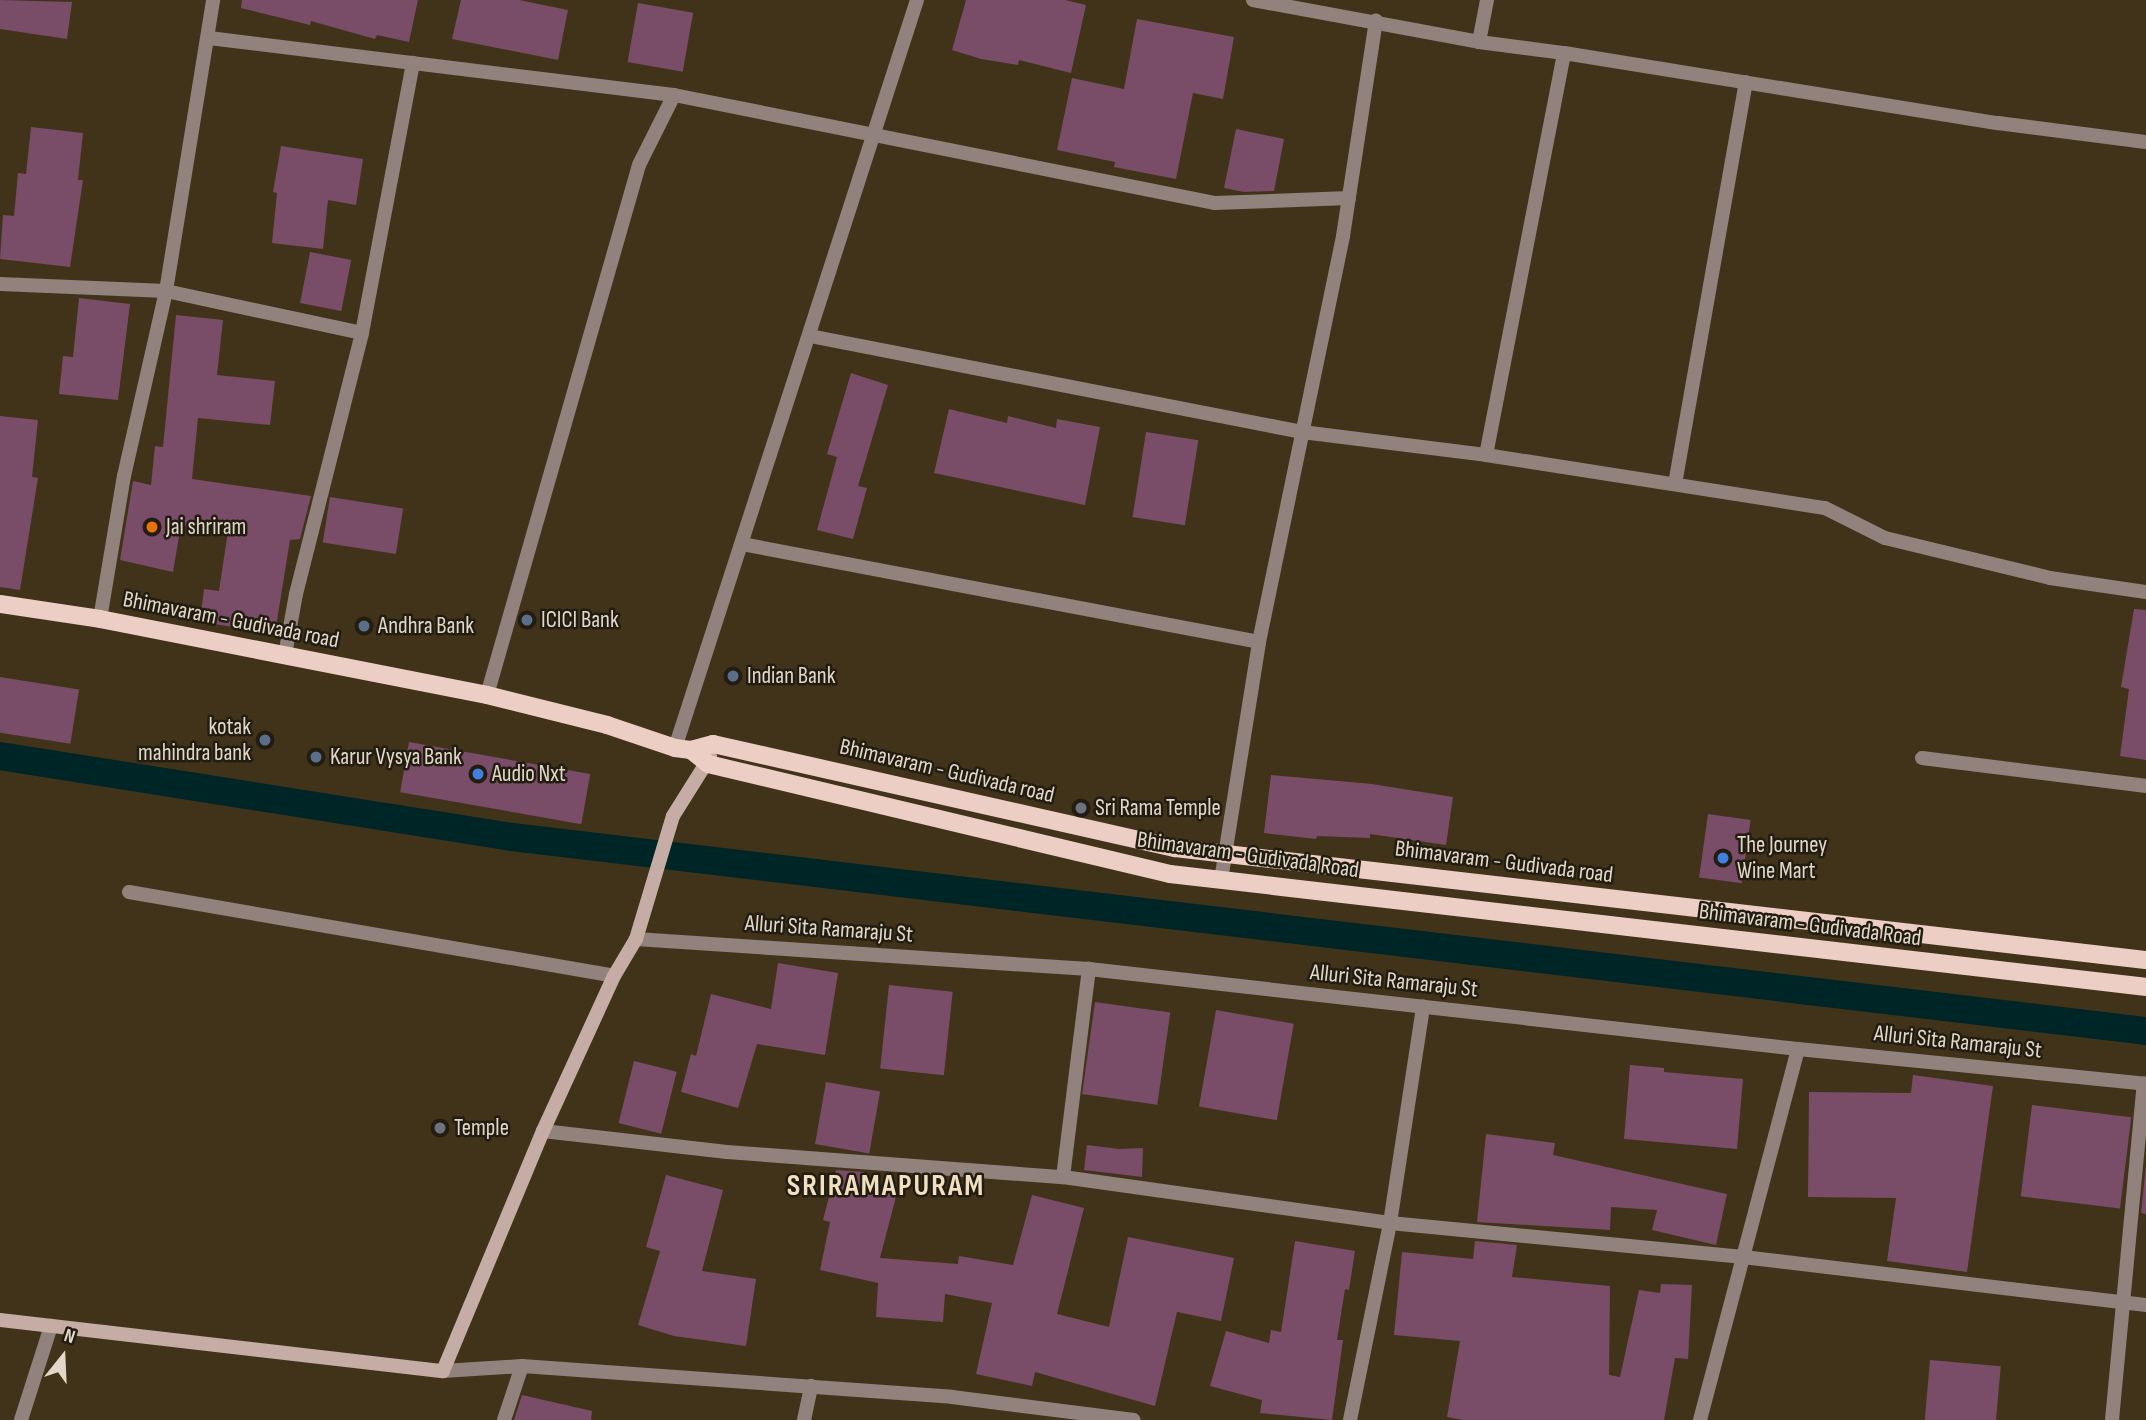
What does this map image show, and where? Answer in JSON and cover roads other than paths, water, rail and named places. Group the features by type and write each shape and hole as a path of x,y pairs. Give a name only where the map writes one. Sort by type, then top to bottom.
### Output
{"main road":[{"name":"Bhimavaram - Gudivada road","path":"0,604 100,619 487,695 683,749 713,744 1175,848 2146,960"},
{"path":"0,1320 443,1371 543,1131 614,976 636,939 648,908 673,816 708,764 713,744"},
{"name":"Bhimavaram - Gudivada Road","path":"683,749 708,764 1170,874 2146,987"},
{"path":"1970,968 1975,942"}],"street":[{"path":"100,619 124,476 166,291 209,38 213,0"},
{"path":"683,749 741,544 876,134 917,0"},
{"path":"1252,0 1479,42 1564,52 1998,123 2146,142"},
{"path":"1479,42 1487,0"},
{"path":"1221,880 1259,642 1349,198 1376,21"},
{"path":"209,38 674,95 1215,203 1349,198"},
{"path":"1486,455 1564,52"},
{"path":"285,655 296,594 362,333 413,63"},
{"path":"1675,484 1746,82"},
{"path":"487,695 639,165 674,95"},
{"path":"0,284 166,291 362,333"},
{"path":"810,336 1301,432 1486,455 1825,508 1885,538 2050,578 2146,592"},
{"path":"741,544 1259,642"},
{"path":"1922,758 2146,786"},
{"path":"129,892 614,976"},
{"name":"Alluri Sita Ramaraju St","path":"636,939 1089,969 1798,1049 2145,1084"},
{"path":"1063,1177 1089,969"},
{"path":"1350,1420 1390,1223 1423,1007"},
{"path":"1700,1420 1798,1049"},
{"path":"2112,1420 2145,1084"},
{"path":"543,1131 727,1152 1063,1177 1390,1223 1743,1257 2146,1305"},
{"path":"22,1420 51,1326"},
{"path":"443,1371 522,1366 811,1386 952,1396 1134,1420"},
{"path":"504,1420 522,1366"},
{"path":"804,1420 811,1386"}],"waterway":[{"path":"0,756 512,837 2146,1031"}],"place":[{"name":"Jai shriram","path":"152,527"},
{"name":"ICICI Bank","path":"527,620"},
{"name":"Andhra Bank","path":"364,626"},
{"name":"Indian Bank","path":"733,676"},
{"name":"kotak mahindra bank","path":"265,740"},
{"name":"Karur Vysya Bank","path":"316,757"},
{"name":"Audio Nxt","path":"478,774"},
{"name":"Sri Rama Temple","path":"1081,808"},
{"name":"The Journey Wine Mart","path":"1723,858"},
{"name":"Temple","path":"440,1128"}],"district":[{"name":"SRIRAMAPURAM","path":"886,1186"}]}
